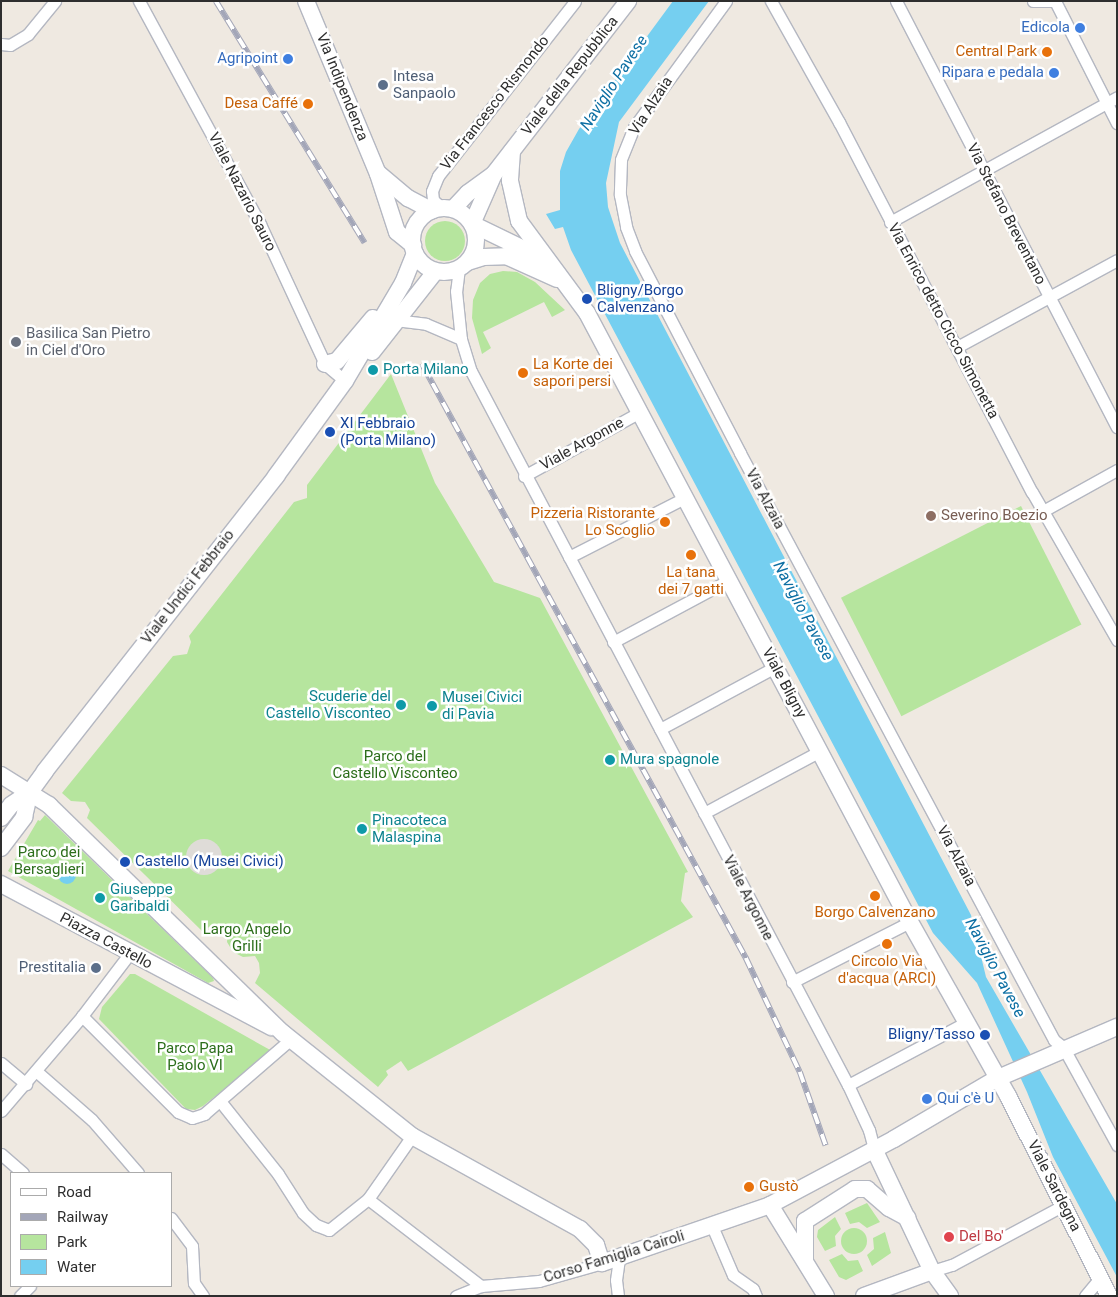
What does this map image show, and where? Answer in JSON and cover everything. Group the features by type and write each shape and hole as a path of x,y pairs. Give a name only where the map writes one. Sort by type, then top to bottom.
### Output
{"street":[{"path":"1,44 10,45 28,34 55,1"},
{"name":"Viale Nazario Sauro","path":"139,1 260,224 325,364 346,381"},
{"name":"Via Indipendenza","path":"306,1 378,174 397,232 414,249"},
{"name":"Via Francesco Rismondo","path":"442,209 433,200 432,191 438,176 575,1"},
{"name":"Viale della Repubblica","path":"494,174 628,1"},
{"name":"Via Alzaia","path":"726,1 634,127 621,160 620,196 626,227 635,252 744,461 1054,1040 1062,1047 1117,1145"},
{"name":"Via Enrico detto Cicco Simonetta","path":"771,1 1043,511 1117,640"},
{"name":"Via Stefano Breventano","path":"896,1 1117,426"},
{"path":"1033,1 1054,1 1117,123"},
{"path":"890,222 984,168 1117,97"},
{"name":"Viale Bligny","path":"512,151 510,181 518,220 546,260 571,288 686,497 910,922 996,1079"},
{"name":"Via Indipendenza","path":"378,174 408,198 442,209"},
{"path":"494,174 472,224 476,244 463,265 435,272 414,249 417,224 468,193 494,174"},
{"path":"442,209 472,224"},
{"name":"Viale Bligny","path":"472,224 546,260"},
{"name":"Viale Undici Febbraio","path":"30,792 276,476 346,381 357,374 391,314 414,249"},
{"name":"Viale Bligny","path":"463,265 483,257 506,256 545,272 571,288"},
{"path":"957,347 1117,260"},
{"name":"Viale Argonne","path":"463,265 456,291 461,339 471,371 524,476 569,557 848,1085 869,1130 874,1149"},
{"name":"Viale Undici Febbraio","path":"391,314 435,272"},
{"path":"325,364 337,361 370,321 391,314 426,324 461,339"},
{"name":"Viale Argonne","path":"524,476 640,412"},
{"path":"1043,511 1117,470"},
{"path":"569,557 686,497"},
{"path":"614,642 729,580"},
{"path":"660,729 775,667"},
{"path":"704,813 820,751"},
{"name":"Piazza Castello","path":"1,774 49,805 287,1036 412,1136 580,1229 596,1245 602,1263"},
{"path":"1,818 11,805 30,792"},
{"path":"1,848 24,817 30,792"},
{"name":"Piazza Castello","path":"1,884 211,998 287,1036"},
{"path":"792,982 910,922"},
{"path":"1,1111 26,1084 82,1016 130,953"},
{"path":"211,998 226,993 229,979"},
{"path":"82,1016 178,1112 198,1118 220,1101 287,1036"},
{"path":"848,1085 965,1023"},
{"name":"Corso Famiglia Cairoli","path":"456,1296 481,1286 539,1281 620,1258 770,1205 874,1149 996,1079 1062,1047 1117,1026"},
{"path":"1,1063 26,1084"},
{"path":"36,1071 92,1120 137,1172"},
{"name":"Viale Sardegna","path":"996,1079 1064,1205 1109,1296"},
{"path":"220,1101 278,1174 303,1213 316,1225 329,1230 368,1199 412,1136"},
{"path":"874,1149 932,1271 950,1296"},
{"path":"1,1154 22,1172"},
{"path":"805,1260 805,1221 856,1189 867,1189 889,1208 908,1218"},
{"path":"368,1199 481,1286"},
{"path":"770,1205 826,1296"},
{"path":"864,1296 952,1265 1064,1205"},
{"path":"172,1219 192,1246 194,1283 203,1296"},
{"path":"712,1226 733,1275 756,1294"},
{"path":"618,1296 616,1280 620,1258"},
{"path":"1085,1296 1100,1278"},
{"path":"20,1296 29,1287"}],"green space":[{"path":"445,221 459,227 465,241 459,255 445,261 431,255 425,241 431,227"},
{"path":"503,271 517,272 535,282 565,310 552,317 544,302 483,332 491,348 482,354 472,318 473,300 480,283 490,274"},
{"name":"Parco del Castello Visconteo","path":"391,374 435,483 494,582 540,598 688,872 685,873 681,901 693,917 408,1071 401,1061 386,1071 388,1075 378,1087 255,983 260,973 259,963 255,956 243,957 233,952 227,942 228,931 211,926 202,931 87,818 90,810 85,802 71,801 62,793 173,656 187,654 191,642 189,636 294,502 307,498 307,485"},
{"path":"1021,506 1081,625 901,716 841,598"},
{"name":"Parco dei Bersaglieri","path":"45,815 214,981 208,983 8,871 38,820 40,821"},
{"name":"Parco Papa Paolo VI","path":"130,974 135,974 272,1051 203,1106 195,1110 186,1109 99,1019 102,1007"},
{"path":"867,1203 880,1222 867,1228 859,1222 850,1224 845,1213"},
{"path":"835,1217 841,1229 835,1236 836,1246 825,1251 817,1237 818,1230"},
{"path":"854,1228 863,1232 867,1241 863,1250 854,1254 845,1250 841,1241 845,1232"},
{"path":"885,1232 891,1253 872,1266 867,1255 874,1249 873,1238"},
{"path":"842,1254 848,1261 858,1260 863,1271 846,1280 839,1277 829,1260"}],"shaded area":[{"path":"204,839 211,840 217,844 221,850 221,864 217,870 211,874 204,875 197,874 191,870 187,864 186,857 187,850 191,844 197,840"}],"water":[{"name":"Naviglio Pavese","path":"673,1 709,1 619,122 606,183 608,207 620,243 971,915 986,977 1117,1204 1117,1277 1053,1157 1027,1092 977,983 933,933 571,250 563,227 555,229 546,214 560,210 560,171 566,152 579,129"},
{"path":"67,866 73,869 76,875 73,881 67,884 61,881 58,875 61,869"}],"railway":[{"path":"216,1 365,243"},
{"path":"422,364 746,958 800,1072 826,1146"}],"place":[{"name":"Edicola","path":"1080,28"},
{"name":"Central Park","path":"1047,52"},
{"name":"Agripoint","path":"288,59"},
{"name":"Ripara e pedala","path":"1054,73"},
{"name":"Intesa Sanpaolo","path":"383,85"},
{"name":"Desa Caffé","path":"308,104"},
{"name":"Bligny/Borgo Calvenzano","path":"587,299"},
{"name":"Basilica San Pietro in Ciel d'Oro","path":"16,342"},
{"name":"Porta Milano","path":"373,370"},
{"name":"La Korte dei sapori persi","path":"523,373"},
{"name":"XI Febbraio (Porta Milano)","path":"330,432"},
{"name":"Severino Boezio","path":"931,516"},
{"name":"Pizzeria Ristorante Lo Scoglio","path":"665,522"},
{"name":"La tana dei 7 gatti","path":"691,555"},
{"name":"Scuderie del Castello Visconteo","path":"401,705"},
{"name":"Musei Civici di Pavia","path":"432,706"},
{"name":"Mura spagnole","path":"610,760"},
{"name":"Pinacoteca Malaspina","path":"362,829"},
{"name":"Castello (Musei Civici)","path":"125,862"},
{"name":"Borgo Calvenzano","path":"875,896"},
{"name":"Giuseppe Garibaldi","path":"100,898"},
{"name":"Circolo Via d'acqua (ARCI)","path":"887,944"},
{"name":"Prestitalia","path":"96,968"},
{"name":"Bligny/Tasso","path":"985,1035"},
{"name":"Qui c'è U","path":"927,1099"},
{"name":"Gustò","path":"749,1187"},
{"name":"Del Bo'","path":"949,1237"}],"park label":[{"name":"Largo Angelo Grilli","path":"247,938"}]}
